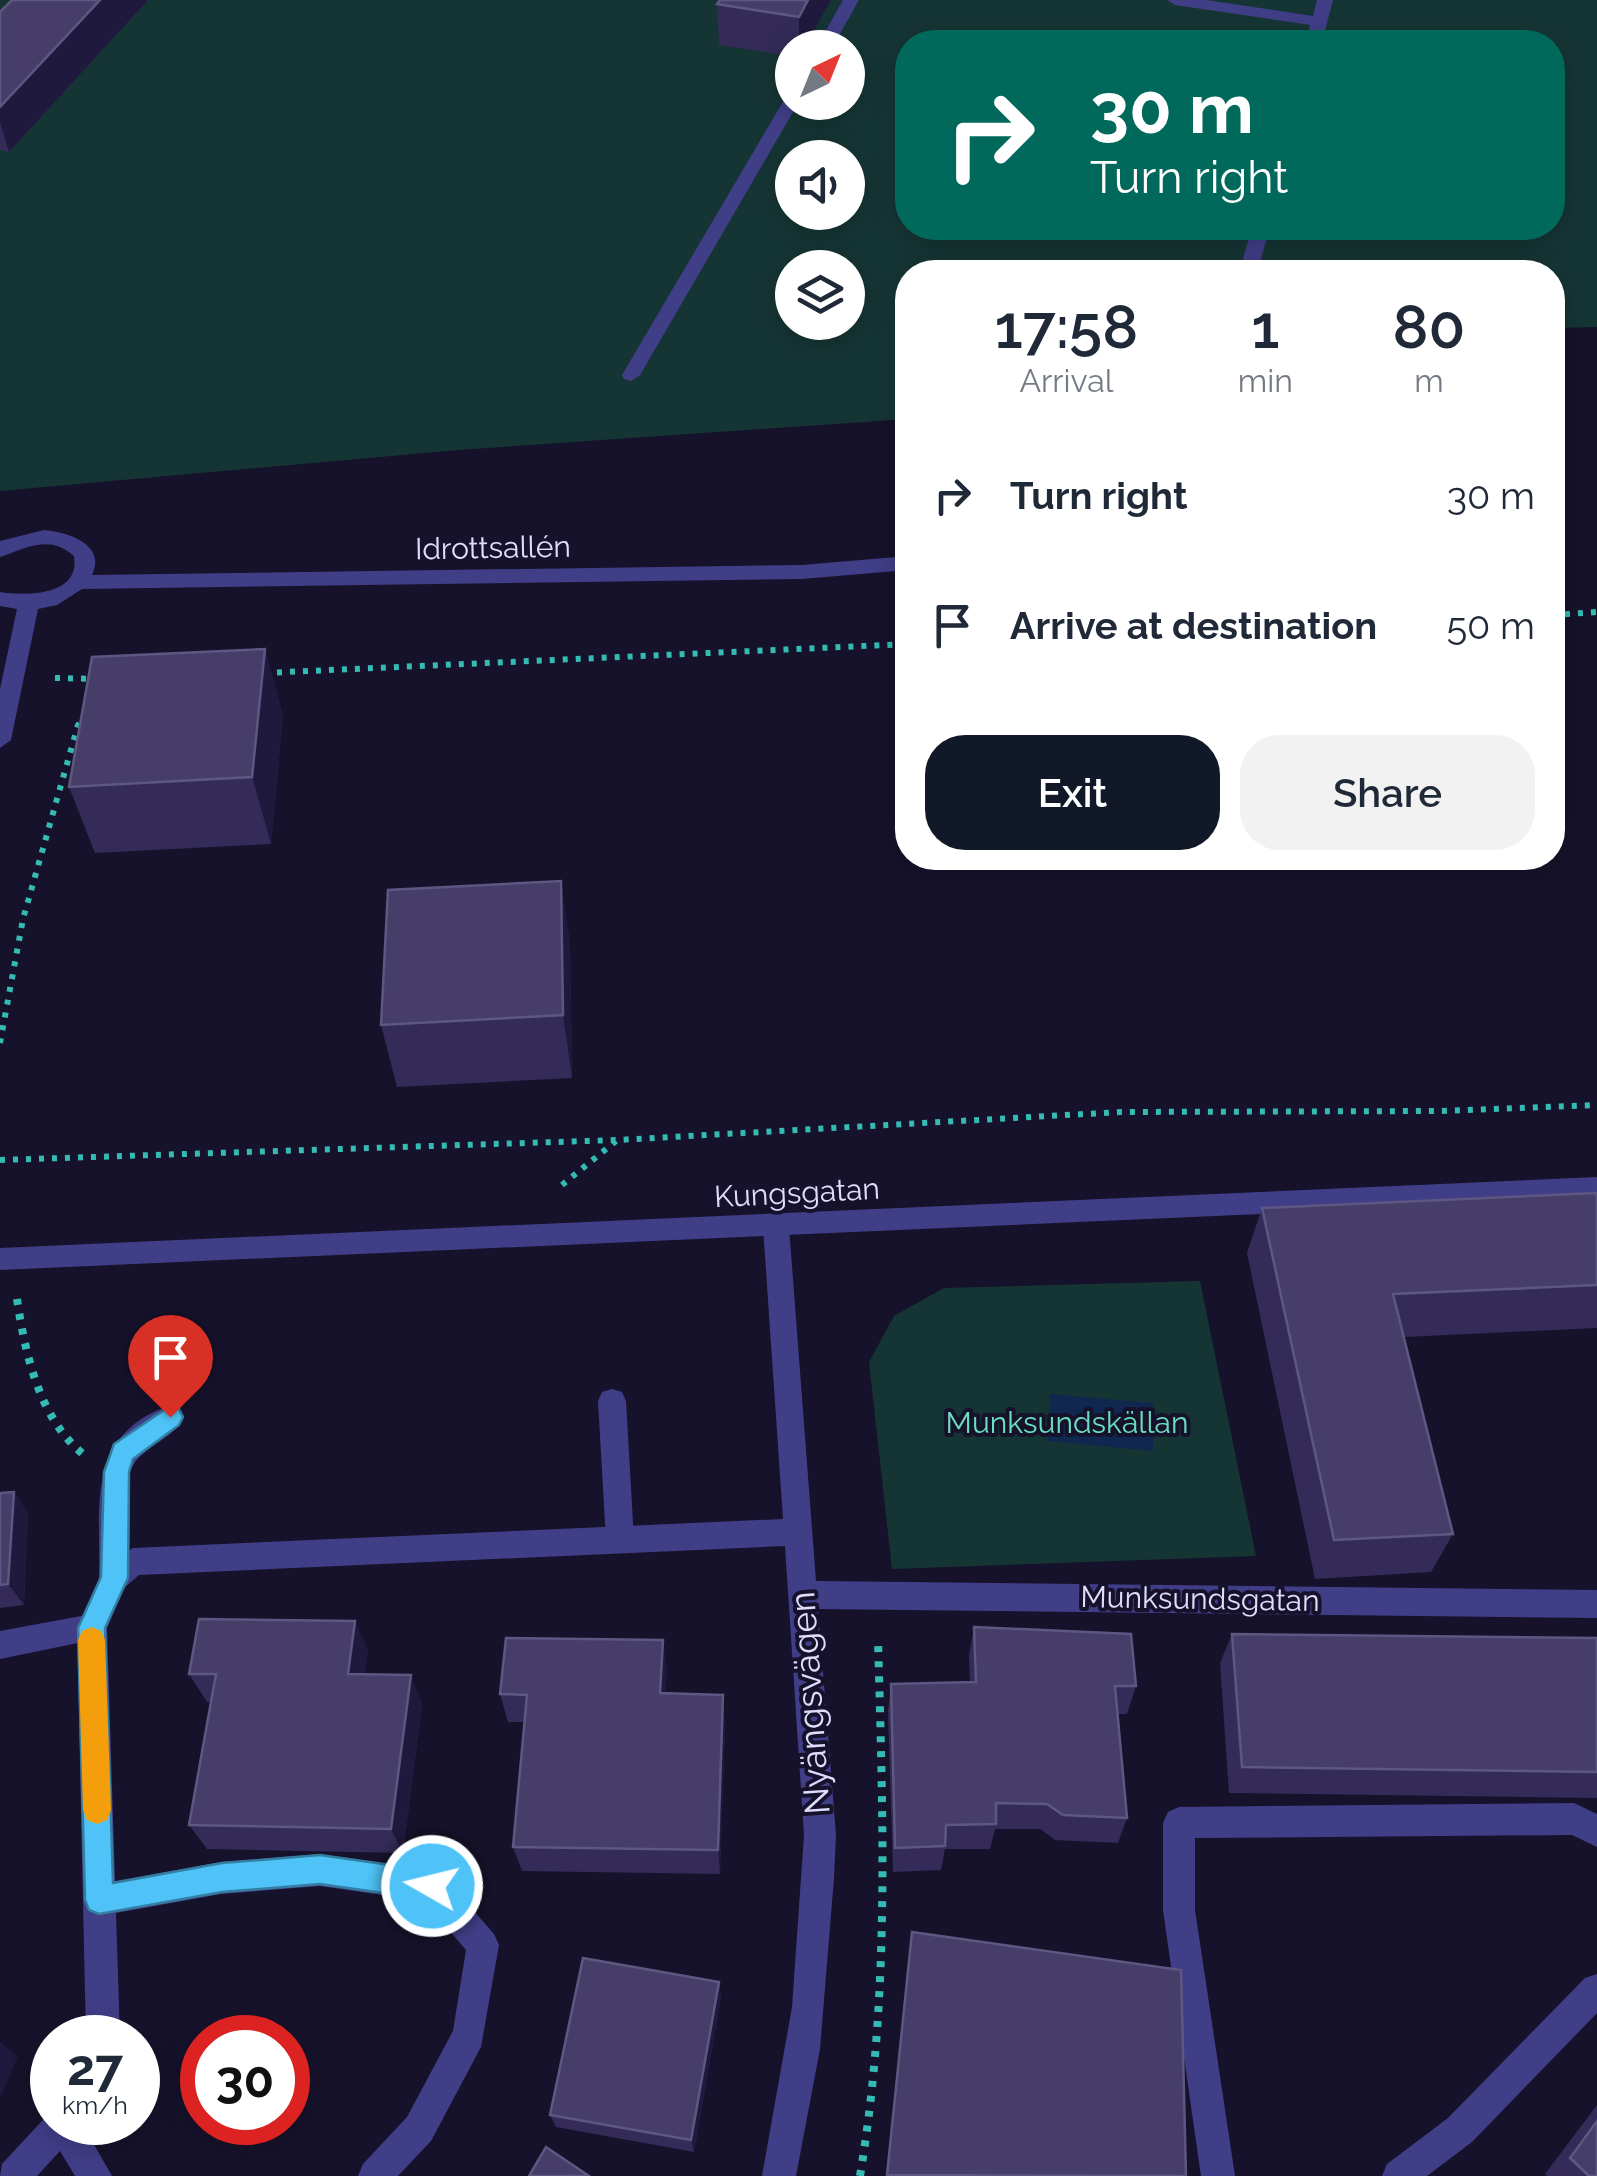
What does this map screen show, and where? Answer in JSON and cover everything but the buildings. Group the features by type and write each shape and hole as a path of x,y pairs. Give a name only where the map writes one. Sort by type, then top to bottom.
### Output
{"street":[{"path":"834,30 852,0"},
{"path":"1175,0 1320,22"},
{"path":"1318,30 1325,0"},
{"path":"631,375 780,120"},
{"path":"0,550 27,538 64,540 84,554 86,566 78,582"},
{"name":"Idrottsallén","path":"29,604 50,600 78,582 802,572 895,563"},
{"path":"0,600 29,604 0,740"},
{"name":"Kungsgatan","path":"6,1258 1597,1188"},
{"name":"Nyängsvägen","path":"776,1227 820,1835 818,1924 805,2043 779,2176"},
{"path":"612,1402 620,1540"},
{"path":"102,2015 92,1628 114,1578 116,1472 123,1452 170,1417"},
{"path":"114,1578 133,1562 797,1532"},
{"name":"Munksundsgatan","path":"803,1595 1597,1604"},
{"path":"0,1645 92,1628"},
{"path":"1218,2176 1179,1910 1179,1823 1574,1819 1597,1831"},
{"path":"99,1900 222,1878 320,1870 432,1886 483,1946 470,2035 419,2129 375,2176"},
{"path":"1399,2176 1460,2130 1597,1990"},
{"path":"14,2176 43,2145"},
{"path":"76,2145 95,2176"}],"path":[{"path":"1565,613 1597,612"},
{"path":"252,673 895,645"},
{"path":"14,677 112,679"},
{"path":"0,1043 22,919 78,726 90,710"},
{"path":"0,1160 617,1140 1121,1112 1440,1111 1597,1105"},
{"path":"562,1186 617,1140"},
{"path":"6,1258 27,1357 45,1400 74,1449 116,1472"},
{"path":"860,2176 876,2065 886,1950 877,1596"}],"green space":[{"path":"0,0 1597,0 1597,327 1565,328 1565,260 895,260 895,420 458,450 0,491"},
{"name":"Munksundskällan","path":"1200,1281 1256,1556 892,1569 869,1362 894,1316 944,1288"}],"water":[{"path":"1050,1394 1153,1403 1153,1451 1048,1441"}],"slow traffic":[{"path":"92,1640 97,1810"}],"route":[{"path":"170,1417 123,1452 116,1472 114,1578 92,1628 99,1900 222,1878 320,1870 432,1886"}]}
